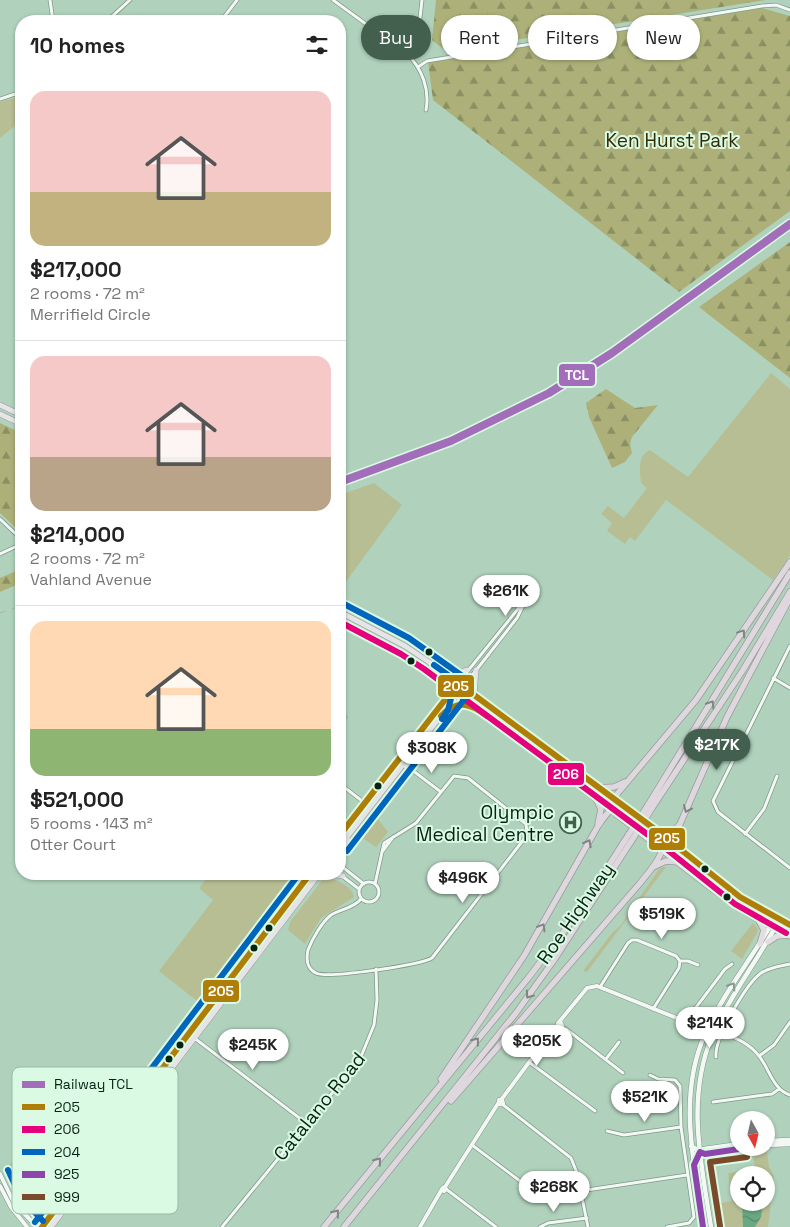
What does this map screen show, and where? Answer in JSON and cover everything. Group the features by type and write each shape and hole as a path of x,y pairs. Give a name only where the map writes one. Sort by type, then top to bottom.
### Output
{"highway":[{"path":"423,1106 524,956 598,826 614,806 632,776 696,700 790,562"},
{"name":"Roe Highway","path":"344,1227 493,1044 538,983 650,807 790,573"},
{"name":"Roe Highway","path":"650,807 743,670 790,592"},
{"path":"679,848 677,838 680,824 728,717 790,598"},
{"path":"598,788 619,785 632,776"},
{"path":"596,800 601,809 598,826"},
{"path":"614,806 624,806 660,833 665,844 679,862 731,902 773,928 789,935"},
{"path":"614,806 617,815 653,842 679,848 740,897 790,925"},
{"path":"650,870 665,844 680,824"},
{"name":"Roe Highway","path":"324,1227 535,970 632,836"},
{"path":"427,1126 468,1084 650,870 658,863 679,862"},
{"path":"759,920 764,930 760,944"},
{"path":"768,942 777,936 789,935"}],"main road":[{"path":"0,405 15,411"},
{"path":"0,414 15,421"},
{"path":"346,615 405,646 442,670 598,788 614,806"},
{"path":"346,626 404,657 441,681 596,800 614,806"},
{"path":"442,670 462,672 467,670"},
{"path":"474,695 476,670"},
{"path":"440,707 445,688 441,681"},
{"path":"346,844 348,841 347,837 449,705 460,685"},
{"path":"346,827 440,707 456,692"},
{"path":"449,705 456,704 475,707"},
{"path":"164,1067 305,880"},
{"path":"173,1067 314,880"},
{"path":"711,1227 696,1118 698,1083 713,1034 768,942 777,919"},
{"path":"703,1227 689,1116 691,1086 706,1031 760,944 773,928"},
{"path":"775,1143 790,1142"},
{"path":"694,1165 700,1152 704,1149 730,1145"},
{"path":"692,1146 705,1154 730,1150"},
{"path":"42,1227 52,1214"},
{"path":"51,1227 61,1214"}],"street":[{"path":"50,0 52,15"},
{"path":"114,15 130,0"},
{"path":"226,15 237,0"},
{"path":"333,0 361,20"},
{"path":"420,15 422,0"},
{"path":"418,66 427,61 762,6 776,6 790,10"},
{"path":"413,60 418,66 424,84 426,110"},
{"path":"0,98 15,94"},
{"path":"0,519 15,533"},
{"path":"0,554 15,547"},
{"path":"527,598 517,618 476,670 460,685 467,670 527,598"},
{"path":"790,646 713,801 718,812 790,868"},
{"path":"774,678 790,688"},
{"path":"401,755 403,763"},
{"path":"393,765 408,764 412,770 441,792"},
{"path":"454,776 468,778 522,820 527,833 432,958 419,964 324,975 313,971 307,961 309,948 324,922 361,899 371,902 377,899 380,893 375,884 384,843 416,823 441,792 454,776"},
{"path":"745,834 764,808 777,776"},
{"path":"346,789 370,807"},
{"path":"346,869 364,884 375,884"},
{"path":"346,879 359,889 361,899"},
{"path":"359,889 364,884"},
{"path":"600,987 632,940 637,940 676,956 680,962 679,968 652,1009"},
{"path":"680,962 688,961 698,965"},
{"path":"685,1023 725,969 732,964"},
{"path":"716,1057 716,1048 723,1032 757,977 768,969 790,964"},
{"name":"Catalano Road","path":"222,1227 360,1059 370,1039 374,1025 377,1000 376,969"},
{"path":"420,1227 509,1088 550,1034 560,1025 565,1014 590,986 600,987 713,1034"},
{"path":"759,1056 774,1045 790,1022"},
{"path":"560,1025 624,1073"},
{"path":"723,1032 746,1044 759,1056 779,1089 790,1095"},
{"path":"189,1034 306,1124"},
{"path":"605,1059 618,1042"},
{"path":"529,1062 595,1110"},
{"path":"650,1075 658,1079 672,1080 679,1083 681,1127 693,1221 667,1227"},
{"path":"713,1102 772,1094 779,1089"},
{"path":"501,1102 568,1154 577,1172 588,1227"},
{"path":"607,1131 624,1135 681,1127"},
{"path":"472,1145 520,1181 532,1193"},
{"path":"0,1174 12,1199"},
{"path":"580,1191 688,1175"},
{"path":"0,1186 12,1208"},
{"path":"444,1189 496,1227"},
{"path":"17,1214 27,1227"},
{"path":"25,1214 37,1227"},
{"path":"540,1227 548,1223 587,1218"}],"shaded area":[{"path":"15,98 15,126 0,138 0,102"},
{"path":"771,373 790,389 790,555 773,580 666,500 635,541 630,537 625,544 607,531 612,523 601,514 608,506 624,518 647,488 641,483 640,469 641,459 646,452 650,450 688,477"},
{"path":"374,483 402,505 346,582 346,493"},
{"path":"375,815 388,832 376,847 361,837"},
{"path":"666,867 587,972 583,971 612,933 621,925 659,869"},
{"path":"205,880 296,880 202,1005 159,971 213,900 199,888"},
{"path":"322,880 334,880 348,887 353,893 354,897 321,918 305,944 288,930 290,922"},
{"path":"753,923 758,929 757,933 742,959 731,951"},
{"path":"753,1156 768,1156 769,1166 755,1166"},
{"path":"730,1201 730,1211 770,1211 768,1227 716,1227 713,1204"}],"green space":[{"path":"436,0 766,0 672,15 627,15 627,22 617,24 617,15 528,15 528,38 518,40 518,15 441,15 441,47 432,40"},
{"name":"Ken Hurst Park","path":"762,8 790,16 790,211 679,292 433,100 428,62 441,60 518,60 518,47 528,46 528,60 617,60 617,31 627,30 627,60 700,60 700,18"},
{"path":"790,242 790,378 699,307"},
{"path":"606,389 635,408 658,405 632,437 630,444 632,453 625,462 612,468 589,417 586,403"},
{"path":"0,423 15,430 15,527 0,513"},
{"path":"15,572 15,586 0,592 0,578"},
{"path":"12,1162 12,1186 5,1173"}],"water":[{"path":"742,1211 762,1211 761,1217 755,1227 743,1227"}],"railway":[{"path":"346,484 453,444 503,422 552,396 614,357 790,230"},
{"path":"0,613 15,608"}],"rail line":[{"name":"TCL","path":"346,480 451,441 549,393 612,353 790,224"}],"transit line":[{"name":"204","path":"346,605 409,638 468,680 472,687 347,851"},
{"name":"206","path":"346,625 401,654 424,669 655,840 735,904 786,933"},
{"name":"204","path":"434,665 448,675 454,687 448,710 442,719"},
{"name":"205","path":"346,827 458,683 660,833 740,897 790,925"},
{"name":"205","path":"441,716 458,705 475,708 487,716"},
{"name":"204","path":"153,1067 294,880"},
{"name":"205","path":"163,1067 305,880"},
{"name":"925","path":"700,1152 705,1154 730,1150"},
{"name":"925","path":"700,1152 694,1165 703,1227"},
{"name":"999","path":"720,1226 710,1162 747,1157"},
{"name":"204","path":"8,1170 12,1179"},
{"name":"204","path":"36,1214 43,1221"},
{"name":"204","path":"35,1222 41,1214"},
{"name":"205","path":"42,1227 52,1214"}],"place":[{"name":"Olympic Medical Centre","path":"570,823"}]}
